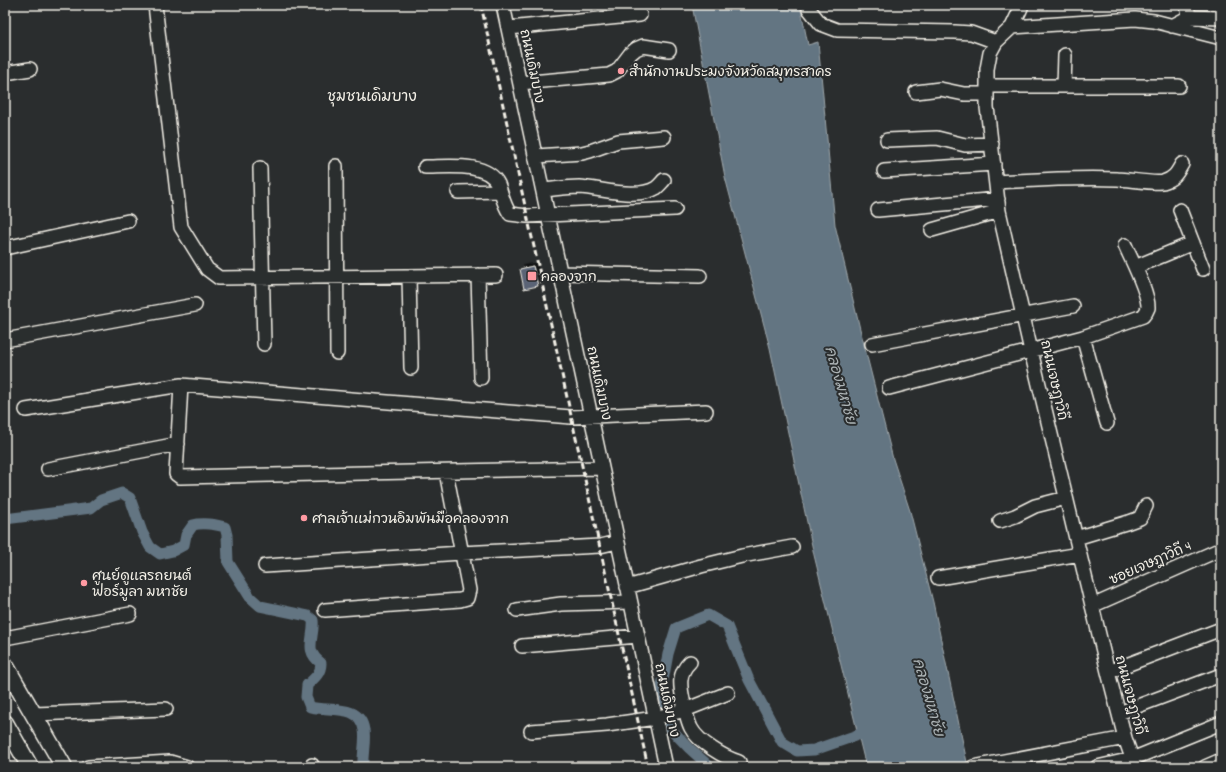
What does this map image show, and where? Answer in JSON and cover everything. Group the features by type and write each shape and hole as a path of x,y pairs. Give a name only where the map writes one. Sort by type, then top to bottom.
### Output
{"main road":[{"path":"5,665 64,767"},
{"path":"5,724 30,767"}],"street":[{"path":"155,5 181,227 207,269 219,278 496,275"},
{"name":"ถนนเดิมบาง","path":"504,5 542,190 666,767"},
{"path":"809,5 809,9 821,24 837,30 960,32 971,33 996,42"},
{"name":"ถนนเจษฎาวิถี","path":"1022,5 1012,27 996,42 990,53 987,69 987,107 999,205 1031,351 1092,606 1125,738 1134,763"},
{"path":"1172,26 1188,11 1221,18"},
{"path":"508,28 640,15"},
{"path":"1012,27 1135,19 1154,21 1221,38"},
{"path":"520,83 609,75 618,71 636,48 643,46 654,46 669,50"},
{"path":"1064,86 1065,55"},
{"path":"5,73 30,69"},
{"path":"916,92 940,89 964,94 987,90 1064,86 1178,86"},
{"path":"536,156 582,153 618,140 664,137"},
{"path":"887,140 937,138 965,145 992,144"},
{"path":"884,171 994,164"},
{"path":"996,182 1067,178 1162,182 1172,179 1182,164"},
{"path":"336,166 337,353"},
{"path":"425,167 461,167 478,169 491,176 497,184 505,206 510,214 527,216 675,208"},
{"path":"260,168 264,344"},
{"path":"542,190 580,187 595,188 607,192 641,192 657,187 664,180"},
{"path":"458,192 500,192"},
{"path":"878,210 999,205"},
{"path":"932,230 999,205"},
{"path":"1180,210 1203,269"},
{"path":"5,248 128,221"},
{"path":"1135,267 1193,243"},
{"path":"890,388 1083,337 1143,316 1148,310 1147,300 1125,245"},
{"path":"560,273 700,276"},
{"path":"478,275 481,378"},
{"path":"409,276 411,368"},
{"path":"5,340 195,306"},
{"path":"872,344 1023,314 1073,306"},
{"path":"1083,337 1107,423"},
{"path":"181,385 176,474 180,477 602,468"},
{"path":"26,410 181,385 571,417 706,411"},
{"path":"48,469 178,444"},
{"path":"325,610 460,600 466,598 469,590 446,472"},
{"path":"1000,521 1035,506 1066,498"},
{"path":"1076,538 1140,518 1146,506"},
{"path":"265,566 461,553 600,546 617,542"},
{"path":"627,587 742,556 792,547"},
{"name":"ซอยเจษฎาวิถี 4","path":"1092,606 1221,549"},
{"path":"938,578 1080,554"},
{"path":"517,610 561,604 630,602"},
{"path":"5,638 130,614"},
{"path":"1108,672 1221,629"},
{"path":"522,646 638,636"},
{"path":"690,662 685,667 680,679 685,710 691,729 699,738 732,760 739,762"},
{"path":"1119,713 1221,675"},
{"path":"532,731 607,725 656,718 685,710 728,693"},
{"path":"34,714 166,709"},
{"path":"1097,767 1134,763 1221,723"},
{"path":"973,767 1125,738"},
{"path":"1205,767 1221,760"},
{"path":"88,767 170,762 187,767"}],"water":[{"name":"คลองมหาชัย","path":"692,5 800,5 808,45 818,42 835,225 893,459 910,511 933,602 968,767 866,767 814,555 770,348 725,177"}],"building":[{"path":"533,266 538,286 524,289 520,269"}],"waterway":[{"path":"5,519 91,508 101,500 122,493 130,498 142,532 150,547 160,554 173,551 184,545 186,535 193,525 209,524 225,527 227,535 228,562 250,597 260,606 308,616 313,620 311,648 312,653 321,663 321,667 317,675 307,685 306,697 310,707 343,710 357,716 361,721 364,730 363,767"},
{"path":"710,767 669,727 662,686 668,654 676,628 708,615 727,626 749,680 782,742 797,751 814,750 872,730"}],"railway":[{"path":"481,5 648,767"}],"place":[{"name":"สำนักงานประมงจังหวัดสมุทรสาคร","path":"621,71"},
{"name":"คลองจาก","path":"532,276"},
{"name":"ศาลเจ้าแม่กวนอิมพันมือคลองจาก","path":"304,518"},
{"name":"ศูนย์ดูแลรถยนต์ ฟอร์มูลา มหาชัย","path":"84,583"}],"district":[{"name":"ชุมชนเดิมบาง","path":"372,96"}]}
